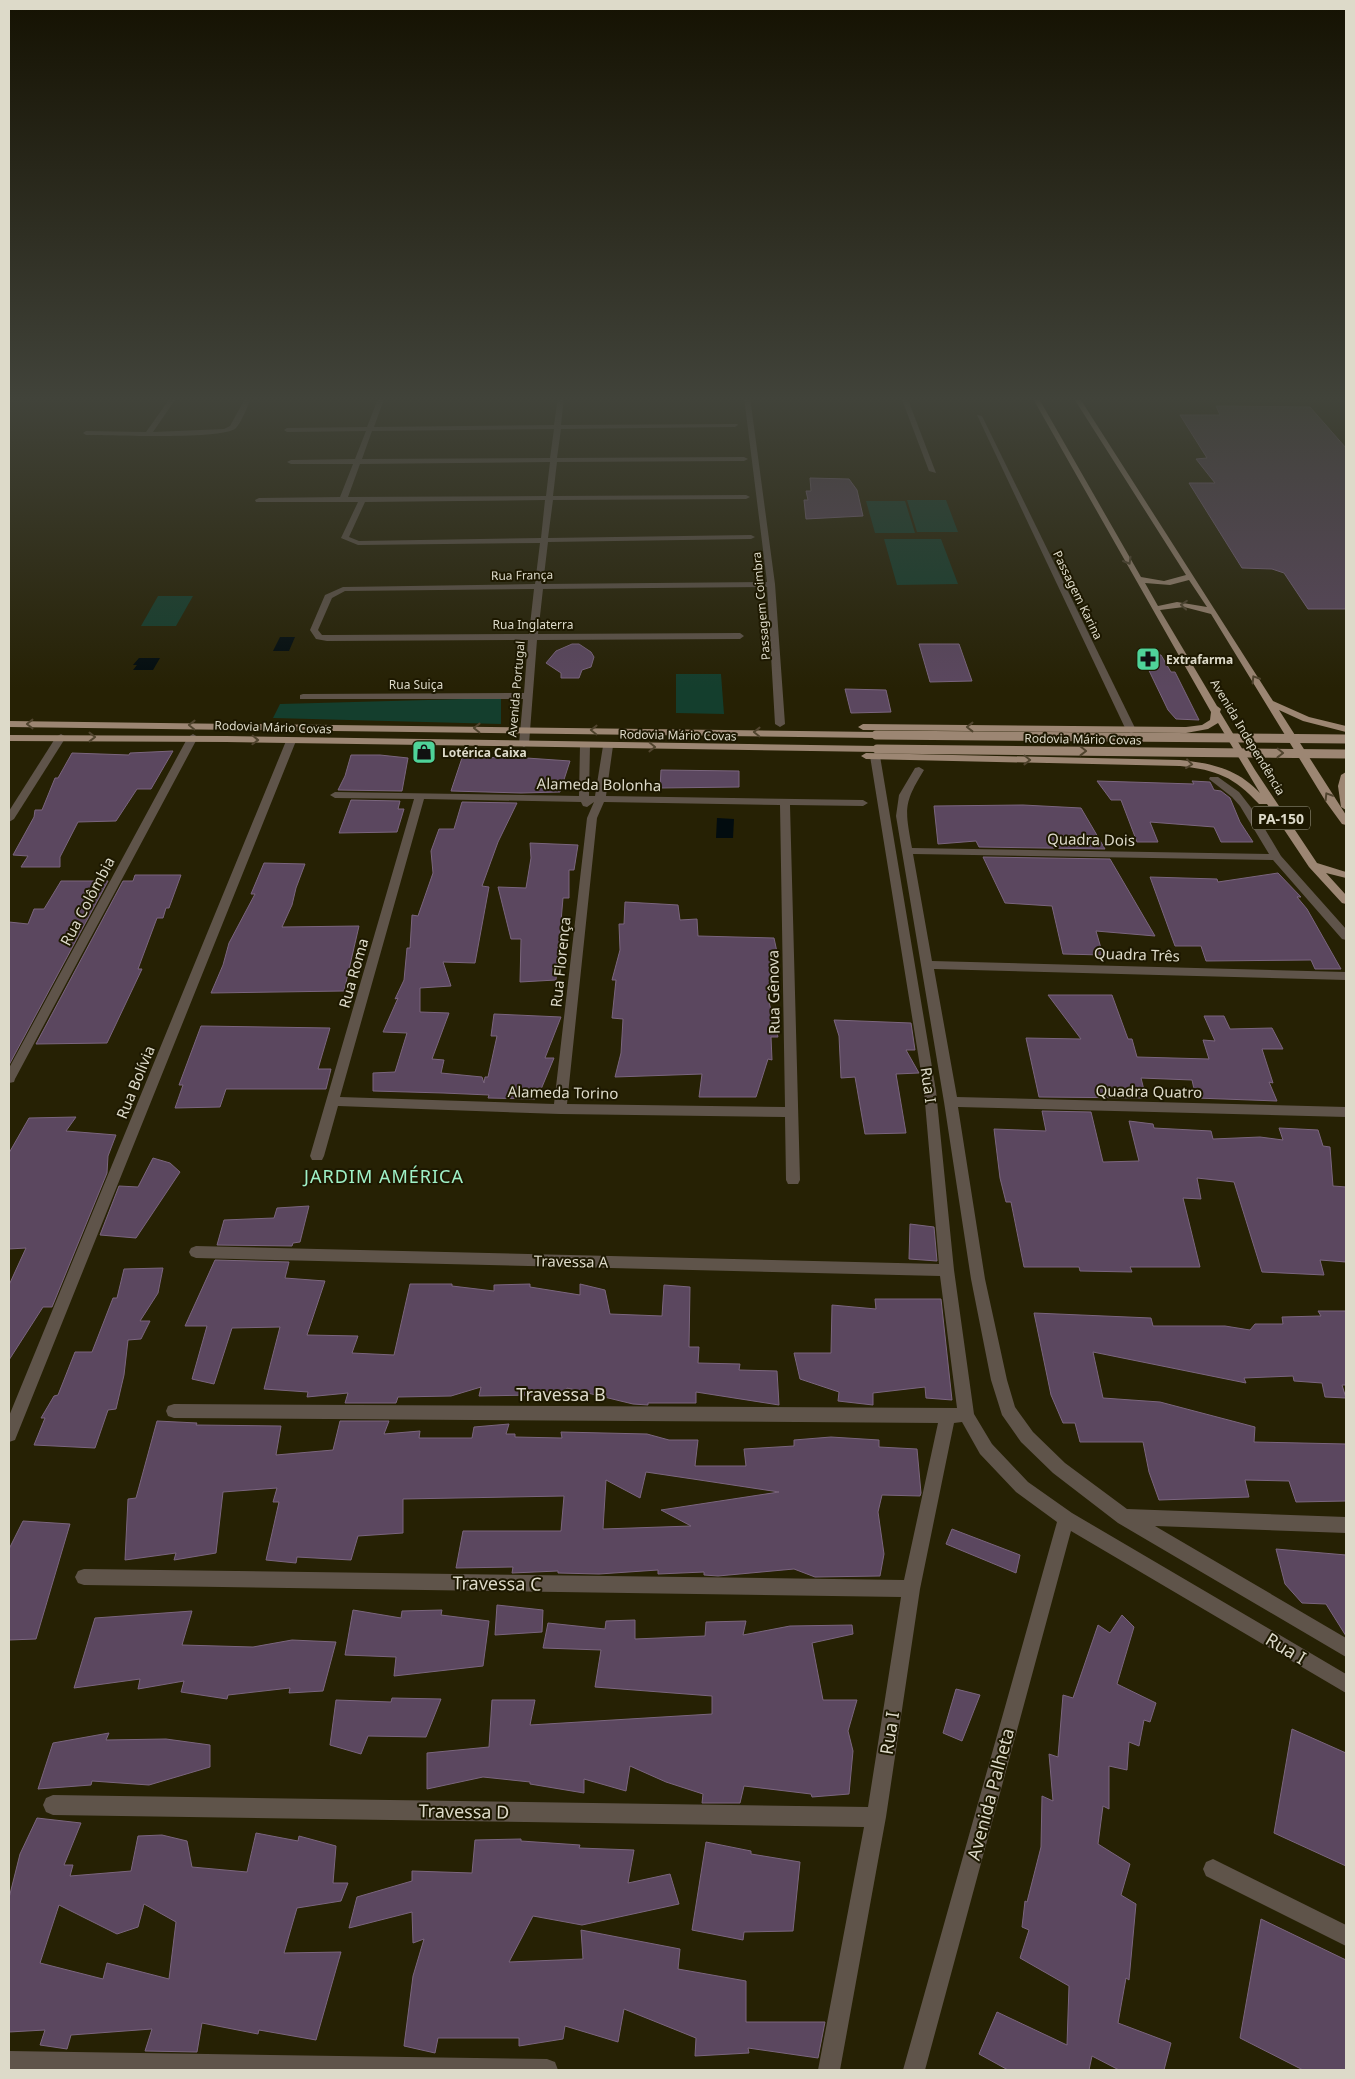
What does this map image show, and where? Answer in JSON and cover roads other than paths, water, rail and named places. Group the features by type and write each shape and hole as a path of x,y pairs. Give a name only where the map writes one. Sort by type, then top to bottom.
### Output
{"main road":[{"name":"Avenida Independência","path":"1090,494 1250,770 1313,865 1346,900"},
{"path":"1138,494 1268,701 1306,719 1346,729"},
{"path":"1138,579 1166,584 1176,583 1190,576"},
{"path":"1156,610 1166,605 1180,604 1212,612"},
{"name":"PA-150","path":"1268,701 1346,822"},
{"path":"781,728 987,727 1186,730 1205,727 1215,721 1216,709"},
{"name":"Rodovia Mário Covas","path":"9,724 526,729 781,728 876,735 1346,739"},
{"name":"Rodovia Mário Covas","path":"9,738 192,737 290,741 786,749 876,753 1346,754"},
{"path":"876,753 1202,765 1227,772 1246,782 1290,832"},
{"path":"1346,774 1343,786 1346,807"},
{"path":"1313,865 1346,875"}],"street":[{"path":"343,500 345,494"},
{"name":"Avenida Portugal","path":"524,744 533,636 550,494"},
{"name":"Passagem Coimbra","path":"759,494 771,584 781,728"},
{"name":"Passagem Karina","path":"1017,494 1131,730"},
{"path":"259,500 746,496"},
{"path":"362,500 345,538 358,543 751,537"},
{"name":"Rua França","path":"327,638 319,637 314,630 328,597 343,589 771,584"},
{"name":"Rua Inglaterra","path":"327,638 740,636"},
{"name":"Rua Suiça","path":"303,697 529,696"},
{"path":"9,819 61,737"},
{"name":"Rua Colômbia","path":"9,1079 192,737"},
{"name":"Rua Bolívia","path":"9,1435 290,741"},
{"name":"Rua Florença","path":"586,745 584,798 592,818"},
{"name":"Rua Florença","path":"560,1109 592,818 600,799 608,746"},
{"name":"Rua I","path":"876,753 930,1091 947,1270 966,1415 986,1449 1016,1480 1066,1519 1346,1684"},
{"path":"919,770 901,805 906,851 951,1102 978,1279 999,1380 1008,1410 1027,1437 1059,1468 1124,1517 1346,1648"},
{"path":"1214,779 1230,786 1255,820 1276,857 1346,936"},
{"name":"Alameda Bolonha","path":"335,795 419,798 584,798 862,803"},
{"name":"Rua Roma","path":"317,1156 419,798"},
{"name":"Rua Gênova","path":"785,803 793,1180"},
{"name":"Quadra Dois","path":"906,851 1276,857"},
{"name":"Quadra Três","path":"927,965 1346,976"},
{"name":"Alameda Torino","path":"333,1101 560,1109 792,1112"},
{"name":"Quadra Quatro","path":"951,1102 1346,1112"},
{"name":"Travessa A","path":"196,1252 947,1270"},
{"name":"Travessa B","path":"174,1411 947,1416"},
{"path":"947,1416 966,1415"},
{"name":"Rua I","path":"829,2070 876,1817 911,1590 947,1416"},
{"path":"1124,1517 1346,1525"},
{"name":"Avenida Palheta","path":"914,2070 1066,1519"},
{"name":"Travessa C","path":"84,1577 911,1590"},
{"name":"Travessa D","path":"53,1805 876,1817"},
{"path":"1213,1869 1346,1936"},
{"path":"9,2062 547,2070"}],"place":[{"name":"Extrafarma","path":"1148,659"},
{"name":"Lotérica Caixa","path":"424,752"}],"district":[{"name":"JARDIM AMÉRICA","path":"384,1176"}]}
